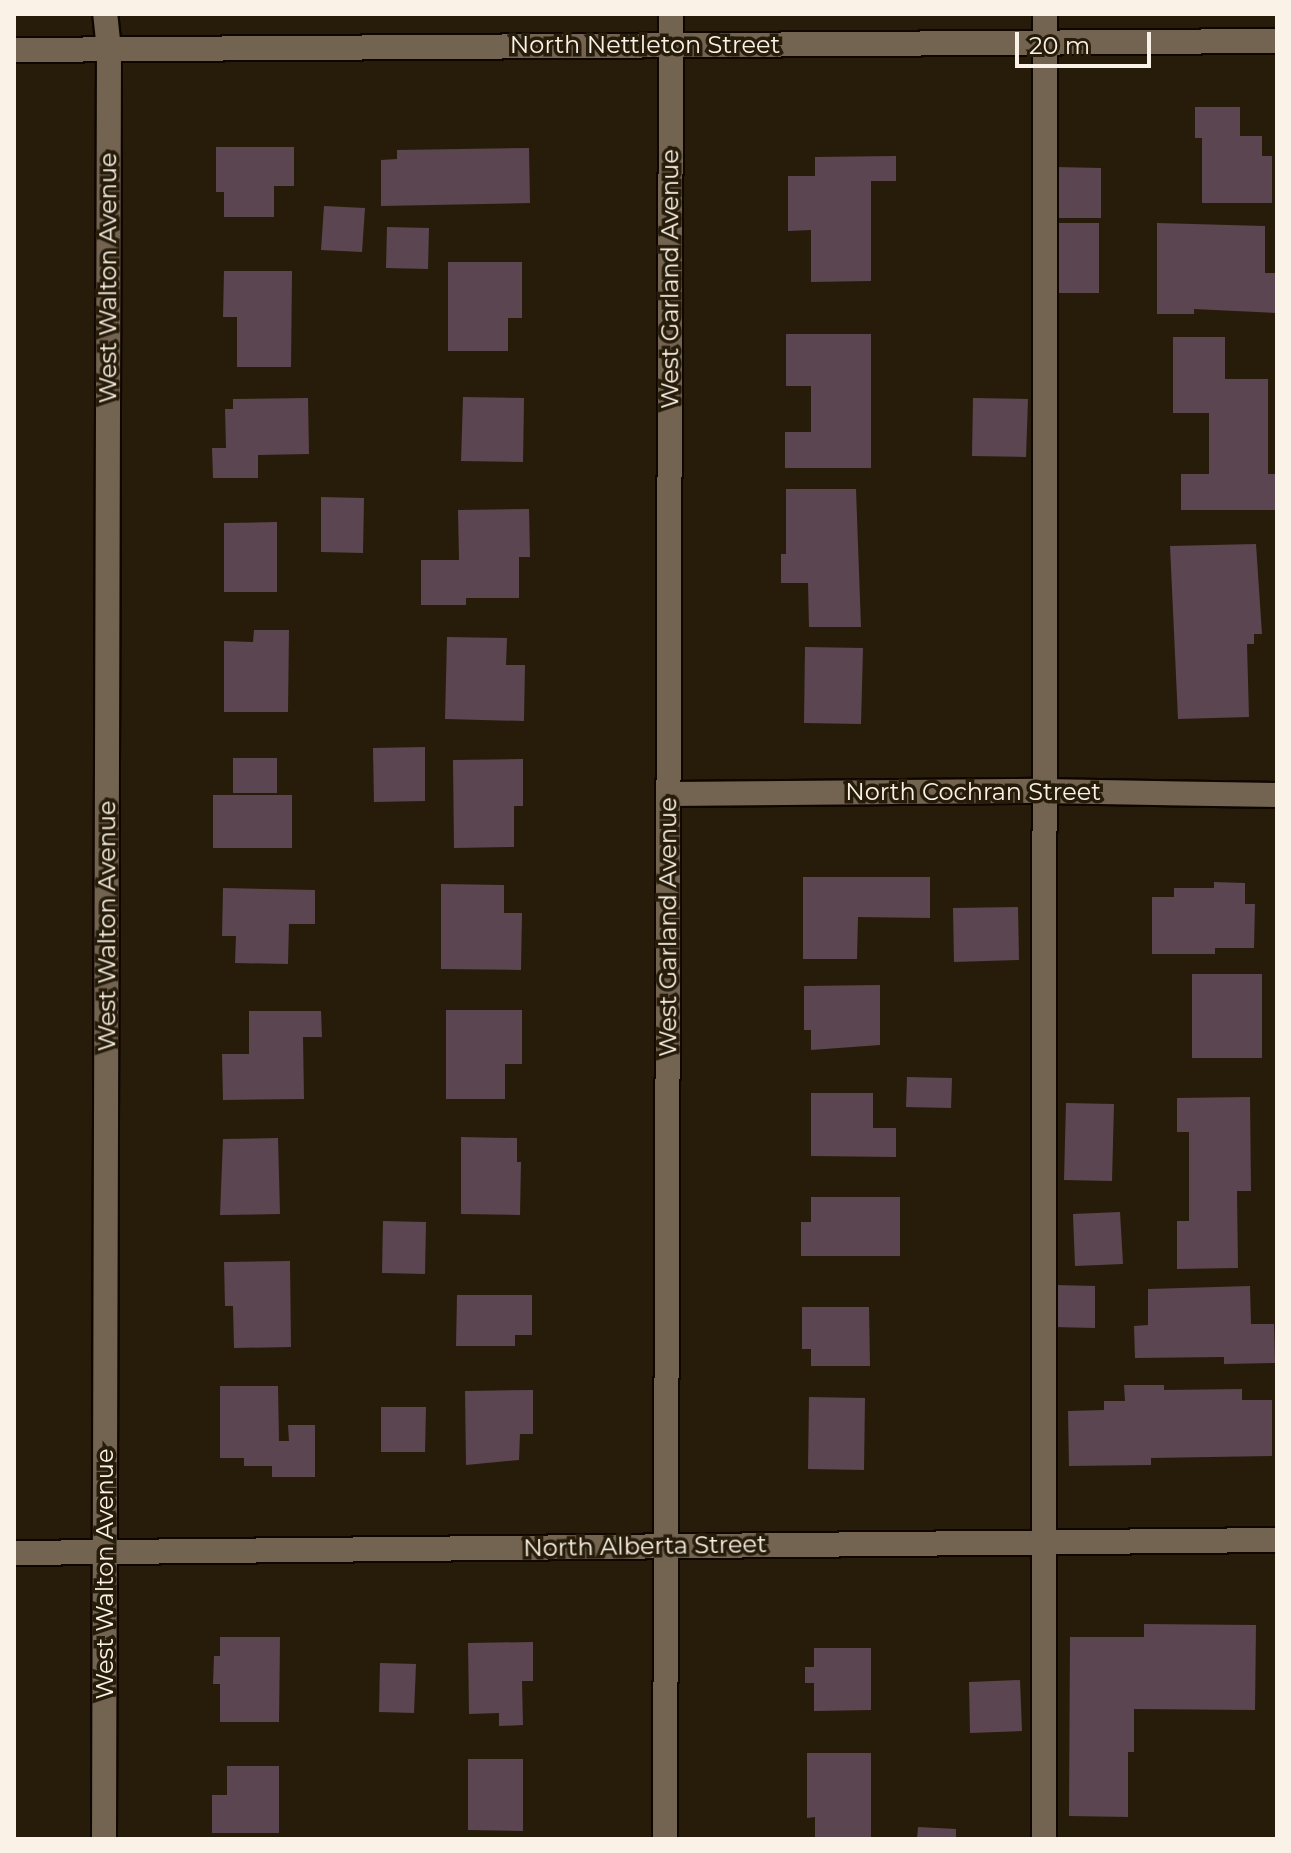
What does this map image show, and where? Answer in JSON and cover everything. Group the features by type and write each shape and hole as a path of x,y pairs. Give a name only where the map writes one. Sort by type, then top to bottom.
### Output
{"street":[{"name":"West Walton Avenue","path":"104,1839 109,50 105,14"},
{"name":"West Garland Avenue","path":"665,1839 671,14"},
{"path":"1044,1839 1045,14"},
{"name":"North Nettleton Street","path":"14,50 1277,41"},
{"name":"North Cochran Street","path":"669,794 1044,791 1277,795"},
{"name":"North Alberta Street","path":"14,1553 1277,1540"}],"building":[{"path":"1195,107 1240,107 1240,136 1262,136 1262,156 1272,156 1272,203 1202,203 1202,138 1195,138"},
{"path":"216,147 294,147 294,186 274,186 274,217 224,217 224,192 216,192"},
{"path":"529,148 530,203 381,206 381,160 397,159 397,150"},
{"path":"896,156 896,181 871,181 871,281 811,282 811,230 788,231 788,176 815,176 815,157"},
{"path":"1056,167 1101,168 1101,218 1055,218"},
{"path":"324,206 365,208 362,252 321,250"},
{"path":"1055,223 1099,223 1099,293 1055,293"},
{"path":"1157,223 1265,226 1265,273 1277,273 1277,313 1194,309 1194,314 1157,314"},
{"path":"387,227 429,228 428,269 386,268"},
{"path":"448,262 522,262 522,318 508,318 508,351 448,351"},
{"path":"224,271 292,271 291,367 237,367 237,317 223,317"},
{"path":"786,334 871,334 871,468 785,468 785,432 811,432 811,386 786,386"},
{"path":"1173,337 1225,337 1225,379 1268,379 1268,474 1276,474 1275,510 1181,510 1181,474 1209,474 1209,413 1173,413"},
{"path":"463,397 524,398 523,462 461,461"},
{"path":"308,398 309,454 258,455 258,478 213,478 212,448 226,448 225,409 233,409 233,399"},
{"path":"973,398 1028,399 1026,457 972,456"},
{"path":"786,489 856,489 861,627 809,627 808,583 781,583 781,554 786,554"},
{"path":"321,497 364,498 363,553 321,552"},
{"path":"529,509 530,557 519,557 519,598 466,598 466,605 421,605 421,560 459,560 458,510"},
{"path":"277,522 277,592 224,592 224,523"},
{"path":"1256,544 1262,634 1254,634 1254,644 1247,644 1249,717 1178,719 1170,546"},
{"path":"254,630 289,630 288,712 224,712 224,641 253,642"},
{"path":"447,637 507,638 506,665 525,665 524,721 445,719"},
{"path":"805,647 863,648 861,724 804,723"},
{"path":"425,747 425,801 374,802 373,748"},
{"path":"233,758 277,758 277,793 233,793"},
{"path":"523,759 523,806 514,806 514,847 454,848 453,760"},
{"path":"213,795 292,795 292,848 213,848"},
{"path":"803,877 930,877 930,918 858,917 857,959 803,959"},
{"path":"1214,882 1245,883 1245,904 1255,904 1254,948 1215,948 1215,954 1152,954 1152,897 1174,897 1174,888 1214,888"},
{"path":"441,884 504,885 504,913 522,913 521,970 441,969"},
{"path":"223,888 315,890 315,924 289,924 288,964 235,963 236,936 222,936"},
{"path":"1018,907 1019,960 954,962 953,908"},
{"path":"1192,974 1262,974 1262,1058 1192,1058"},
{"path":"880,985 880,1045 811,1050 811,1030 804,1030 804,986"},
{"path":"446,1010 522,1010 522,1064 505,1064 505,1099 446,1099"},
{"path":"249,1011 321,1011 322,1037 303,1037 304,1099 223,1100 222,1054 249,1054"},
{"path":"907,1077 952,1078 951,1108 906,1107"},
{"path":"811,1093 873,1093 873,1128 896,1128 896,1157 811,1156"},
{"path":"1250,1097 1251,1191 1237,1191 1238,1268 1177,1269 1177,1221 1189,1221 1189,1132 1177,1132 1177,1098"},
{"path":"1066,1103 1114,1104 1112,1181 1064,1180"},
{"path":"461,1137 517,1138 517,1162 521,1162 520,1215 461,1214"},
{"path":"278,1138 280,1214 220,1215 223,1139"},
{"path":"811,1197 900,1197 900,1256 801,1256 801,1222 811,1222"},
{"path":"1120,1212 1123,1264 1075,1266 1073,1214"},
{"path":"383,1221 426,1222 425,1274 382,1273"},
{"path":"290,1261 291,1347 234,1348 233,1306 225,1306 224,1262"},
{"path":"1055,1285 1095,1286 1095,1328 1054,1327"},
{"path":"1250,1286 1251,1324 1274,1324 1275,1363 1224,1364 1224,1357 1135,1358 1134,1326 1148,1325 1148,1289"},
{"path":"457,1295 532,1295 532,1335 515,1335 515,1346 456,1346"},
{"path":"802,1307 869,1307 870,1366 811,1366 811,1349 802,1349"},
{"path":"1124,1385 1164,1385 1164,1390 1242,1389 1242,1400 1272,1400 1272,1456 1151,1458 1151,1465 1069,1466 1068,1411 1104,1410 1104,1401 1125,1401"},
{"path":"220,1386 278,1386 279,1441 289,1441 288,1425 315,1425 315,1477 272,1477 272,1466 244,1466 244,1458 220,1458"},
{"path":"533,1390 533,1434 520,1434 519,1460 466,1465 465,1391"},
{"path":"809,1397 865,1398 864,1470 808,1469"},
{"path":"381,1407 426,1407 425,1452 381,1452"},
{"path":"1144,1624 1256,1625 1255,1710 1134,1709 1134,1752 1128,1752 1128,1817 1069,1816 1070,1637 1144,1637"},
{"path":"220,1637 280,1637 279,1722 220,1722 220,1684 213,1684 214,1656 220,1656"},
{"path":"533,1642 533,1681 522,1681 523,1725 499,1726 499,1713 469,1714 468,1643"},
{"path":"814,1648 871,1648 871,1710 814,1711 814,1683 805,1683 805,1667 814,1667"},
{"path":"380,1663 416,1664 414,1713 379,1712"},
{"path":"1020,1680 1022,1731 970,1733 969,1682"},
{"path":"807,1753 871,1753 871,1838 815,1838 815,1817 807,1818"},
{"path":"468,1759 523,1759 523,1831 468,1830"},
{"path":"227,1766 279,1766 279,1833 212,1833 212,1795 227,1795"},
{"path":"918,1827 956,1829 956,1839 917,1839"}]}
